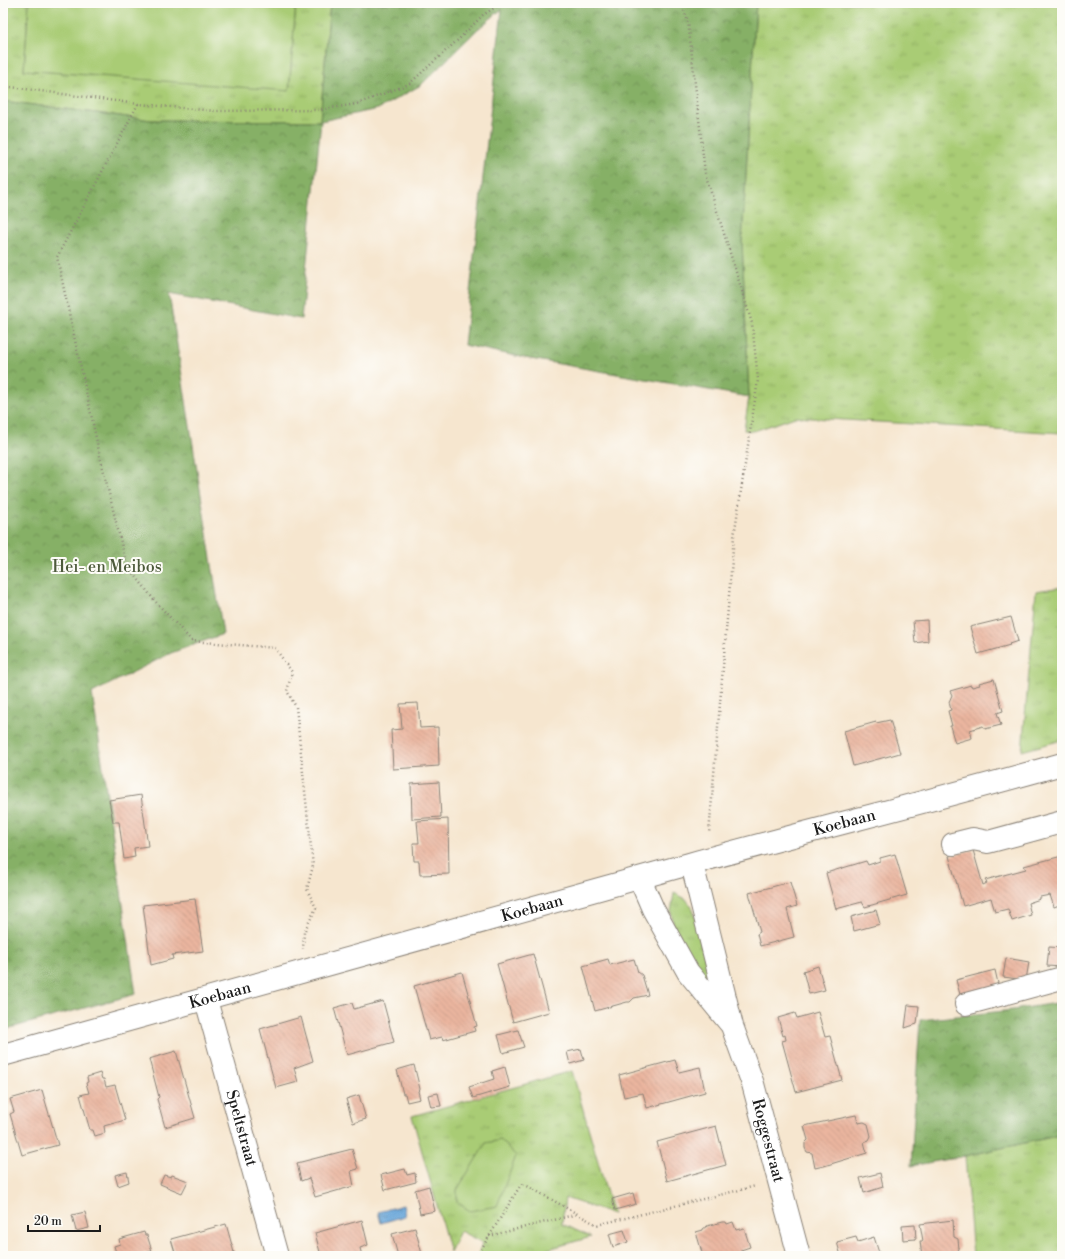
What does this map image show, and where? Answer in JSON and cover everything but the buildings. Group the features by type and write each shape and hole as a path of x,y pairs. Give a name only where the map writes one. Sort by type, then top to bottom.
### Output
{"street":[{"name":"Koebaan","path":"3,1055 206,1000 692,864 956,794 1062,764"},
{"path":"953,844 973,839 988,842 1062,822"},
{"name":"Roggestraat","path":"692,864 732,1026 753,1084 799,1256"},
{"name":"Roggestraat","path":"640,879 653,909 688,972 732,1026"},
{"path":"966,1004 1062,978"},
{"name":"Speltstraat","path":"206,1000 277,1256"}],"path":[{"path":"3,86 138,104 215,111 319,110 357,104 409,84 459,40 482,15 502,3"},
{"path":"681,3 688,21 704,173 752,323 758,380 734,536 708,835"},
{"path":"138,104 57,257 100,456 126,563 154,600 192,641 275,648 292,672 287,691 296,707 313,866 307,889 316,908 304,932 302,952"},
{"path":"477,1256 522,1183 596,1225 759,1186"},
{"path":"489,1236 578,1214"}],"green space":[{"path":"3,3 29,3 24,70 289,90 296,3 330,3 320,121 151,120 3,101"},
{"path":"29,3 296,3 289,91 24,70"},
{"name":"Hei- en Meibos","path":"330,3 756,3 742,242 749,397 525,358 464,345 502,9 478,29 421,85 378,109 321,121 301,319 169,294 223,634 171,653 92,693 136,994 3,1030 3,101 151,120 320,121"},
{"path":"756,3 1062,3 1062,433 795,417 754,431 744,430 749,397 742,242"},
{"path":"1062,587 1062,740 1022,751 1036,591"},
{"path":"674,893 686,899 693,909 711,982 705,981 675,934 671,912"},
{"path":"1062,1002 1061,1135 911,1166 920,1020 1013,1010"},
{"path":"572,1071 613,1214 565,1198 562,1224 591,1237 524,1256 477,1256 483,1243 460,1231 450,1252 412,1116"},
{"path":"1062,1127 1062,1256 973,1256 965,1156 1061,1135"},
{"path":"501,1140 516,1156 497,1206 470,1211 457,1202 457,1190 486,1143"}],"water":[{"path":"403,1205 405,1216 381,1223 378,1212"}]}
